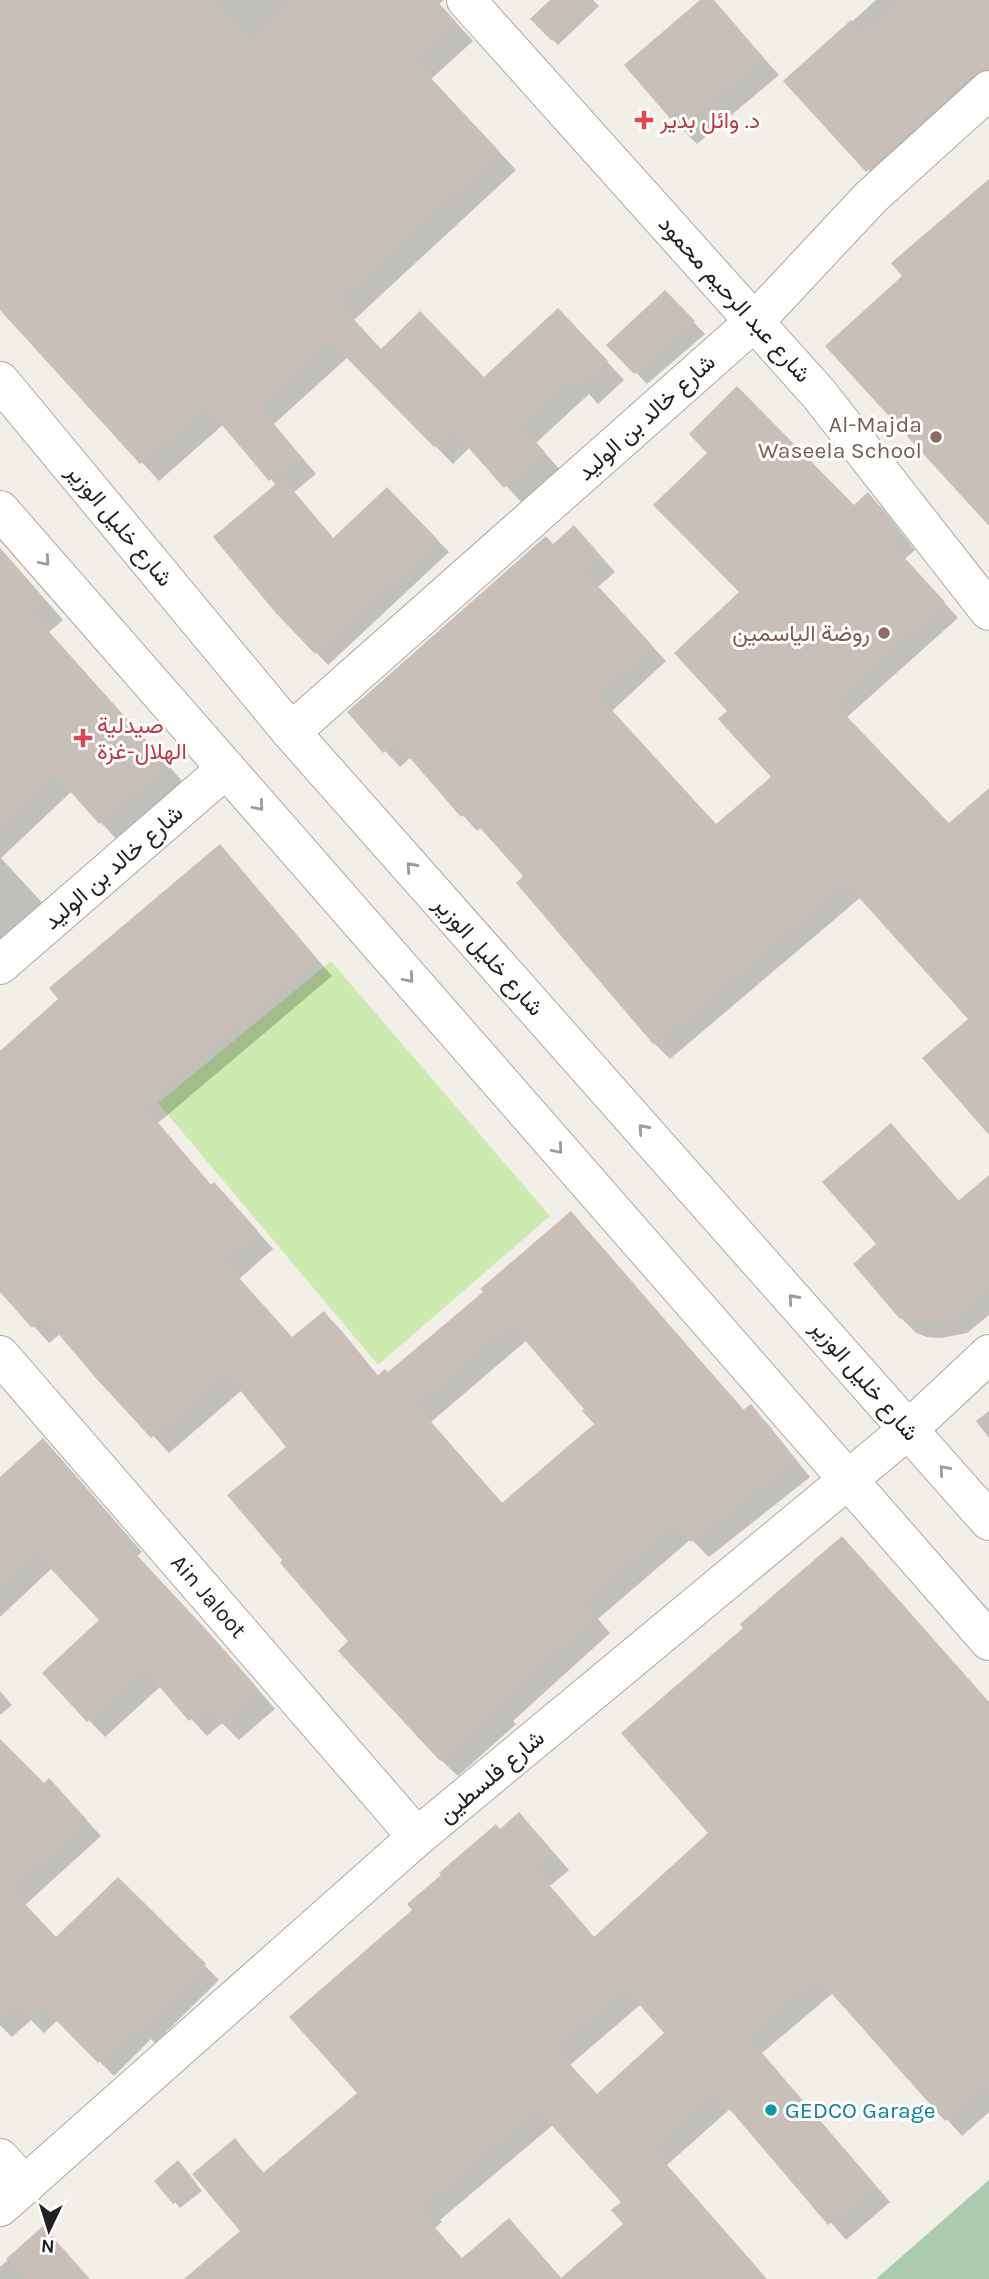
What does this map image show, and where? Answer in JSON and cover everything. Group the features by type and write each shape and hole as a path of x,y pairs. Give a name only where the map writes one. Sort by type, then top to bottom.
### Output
{"street":[{"name":"شارع عبد الرحيم محمود","path":"466,0 819,394 989,611"},
{"name":"شارع خالد بن الوليد","path":"291,732 755,321 871,197 989,90"},
{"name":"شارع خليل الوزير","path":"0,381 291,732 989,1521"},
{"path":"0,510 989,1641"},
{"name":"شارع خالد بن الوليد","path":"0,965 226,769"},
{"name":"شارع فلسطين","path":"12,2197 417,1837 909,1429 989,1354"},
{"name":"Ain Jaloot","path":"0,1355 417,1837"},
{"path":"0,2158 12,2197"}],"green space":[{"path":"331,961 550,1216 378,1365 158,1103"},
{"path":"989,2180 989,2279 876,2279"}],"building":[{"path":"0,0 210,0 250,42 296,0 436,0 456,22 414,60 499,151 337,301 381,349 420,311 484,377 558,308 608,361 579,387 570,377 519,424 545,452 504,488 452,429 434,447 329,340 258,405 299,455 269,481 206,406 140,464 0,310"},
{"path":"550,0 594,0 552,41 530,19"},
{"path":"700,0 714,0 763,57 679,129 624,65"},
{"path":"899,0 989,0 989,66 974,74 866,172 783,81 851,20 863,33"},
{"name":"Al-Majda Waseela School","path":"989,179 989,526 825,346 902,276 891,263"},
{"path":"665,290 695,321 634,374 606,345"},
{"path":"737,386 854,505 868,492 901,534 891,543 945,602 833,702 949,823 989,788 989,1135 922,1058 968,1019 845,882 654,1045 516,883 523,876 466,812 461,817 396,742 383,753 347,712 546,536 553,544 574,525 601,556 584,571 652,645 598,695 716,824 771,777 718,719 727,711 674,653 739,592 653,505 707,453 689,434"},
{"path":"283,478 333,538 387,487 438,540 315,654 275,612 213,537"},
{"name":"صيدلية الهلال-غزة","path":"0,548 46,601 32,613 167,764 99,824 54,773 0,824"},
{"path":"220,844 317,959 143,1105 211,1185 214,1182 258,1231 224,1261 292,1337 324,1311 377,1376 385,1369 388,1372 483,1292 480,1289 571,1211 743,1410 751,1404 795,1459 691,1542 675,1522 583,1602 595,1615 440,1761 338,1651 348,1641 280,1563 282,1560 227,1495 286,1447 226,1373 151,1438 44,1317 32,1328 0,1292 0,1051 58,999 49,988","holes":["510,1323 584,1409 582,1411 594,1424 502,1503 416,1405"]},
{"path":"891,1123 958,1201 989,1175 989,1287 952,1319 925,1323 899,1318 853,1264 876,1244 822,1182"},
{"path":"43,1438 127,1535 122,1539 260,1692 221,1725 206,1707 189,1721 145,1670 87,1722 42,1673 99,1620 35,1552 0,1586 0,1477"},
{"path":"842,1536 989,1703 989,2082 945,2121 817,1977 747,2036 875,2185 828,2225 715,2092 652,2148 767,2279 184,2279 240,2231 192,2174 235,2138 263,2173 357,2093 289,2017 412,1910 407,1904 496,1824 500,1829 519,1812 554,1853 535,1869 594,1937 708,1833 621,1733 743,1628 740,1624","holes":["625,1988 664,2033 597,2094 555,2048","537,2109 621,2202 611,2210 623,2224 561,2278 509,2218 462,2258 420,2211 427,2205 425,2203"]},
{"path":"0,1739 44,1783 49,1778 87,1820 11,1889 56,1937 118,1877 206,1964 140,2030 136,2026 98,2063 42,2006 28,2019 16,2006 0,2020"},
{"path":"178,2160 197,2184 173,2204 154,2181"},
{"path":"43,2226 90,2279 24,2279 6,2259"}],"place":[{"name":"د. وائل بدير","path":"644,120"},
{"name":"Al-Majda Waseela School","path":"936,437"},
{"name":"روضة الياسمين","path":"884,633"},
{"name":"صيدلية الهلال-غزة","path":"83,738"},
{"name":"GEDCO Garage","path":"771,2110"}]}
